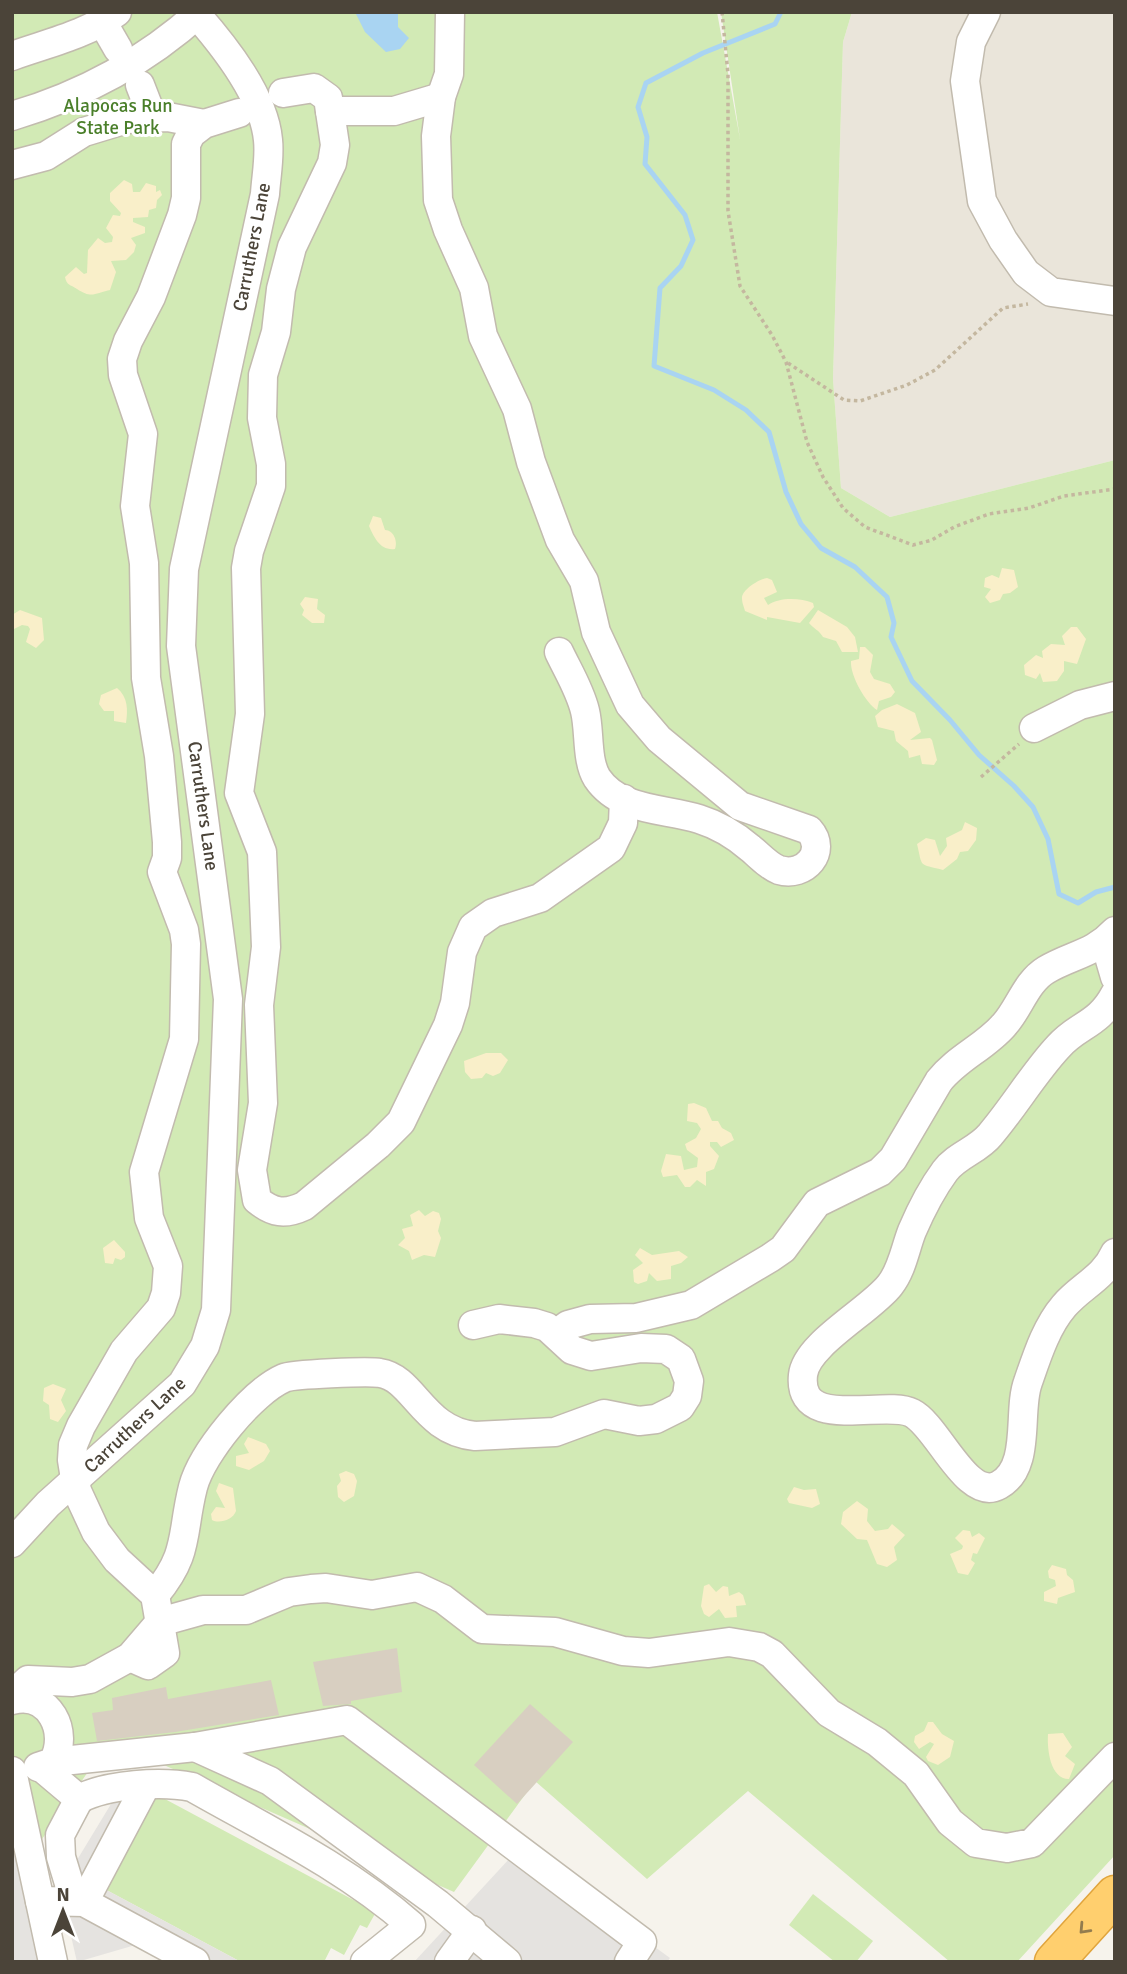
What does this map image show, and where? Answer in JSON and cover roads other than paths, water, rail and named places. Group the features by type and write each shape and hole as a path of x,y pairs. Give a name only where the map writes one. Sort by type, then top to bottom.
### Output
{"highway":[{"path":"1054,1962 1115,1895"}],"street":[{"path":"450,12 449,74 442,97 436,136 436,176 442,215 474,288 483,336 517,409 531,463 560,540 584,580 596,632 630,705 659,739 740,806 809,830 816,837 816,854 806,867 779,870 730,832 699,819 648,809 604,787 591,765 584,708 559,652"},
{"path":"986,12 971,42 965,81 982,201 1003,240 1026,273 1051,292 1115,301"},
{"path":"12,116 60,101 98,84 133,64 198,14"},
{"name":"Carruthers Lane","path":"12,1543 34,1517 168,1399 190,1374 213,1325 218,1292 228,999 181,646 184,569 265,194 268,139 253,96 233,61 198,14"},
{"path":"12,56 110,17 118,49"},
{"path":"140,85 152,116"},
{"path":"283,93 314,88 328,98 335,145 332,163 292,247 281,289 276,332 263,375 262,418 271,464 271,486 246,568 250,714 239,793 262,852 266,947 259,1005 263,1103 252,1170 257,1200 275,1212 293,1211 304,1206 390,1134 412,1103 447,1025 455,1003 462,952 473,927 493,913 540,898 611,848 623,823 624,799"},
{"path":"331,111 394,111 442,97"},
{"path":"12,1697 28,1680 82,1681 130,1657 148,1665 162,1657 166,1649 157,1609 106,1547 84,1511 75,1480 73,1445 124,1351 162,1308 169,1279 162,1246 149,1217 144,1172 184,1039 186,944 184,930 162,872 167,842 159,757 146,678 145,563 135,506 143,434 123,375 122,359 128,341 151,297 182,215 186,198 186,144 191,134 204,124 239,113"},
{"path":"12,165 46,156 84,132 127,119 152,116 204,124"},
{"path":"1034,728 1080,705 1115,696"},
{"path":"556,1334 568,1325 590,1319 636,1318 691,1305 783,1249 817,1203 880,1172 893,1159 905,1144 939,1081 969,1052 1003,1027 1034,979 1045,970 1108,939 1108,953 1115,977"},
{"path":"1115,994 1099,1018 1059,1045 989,1136 949,1166 920,1212 892,1283 811,1358 802,1376 804,1388 811,1400 832,1410 890,1407 916,1414 934,1431 976,1486 985,1488 1000,1485 1007,1479 1017,1459 1022,1437 1023,1396 1043,1342 1060,1310 1105,1272 1115,1253"},
{"path":"157,1609 183,1550 193,1487 210,1449 229,1427 282,1379 307,1373 386,1374 408,1390 434,1420 462,1435 475,1436 555,1432 604,1414 648,1421 673,1412 684,1402 688,1376 681,1359 671,1352 654,1347 600,1356 584,1355 572,1350 547,1327 499,1319 473,1325"},
{"path":"157,1609 246,1610 279,1595 299,1590 326,1588 372,1595 417,1587 443,1599 482,1629 555,1632 602,1648 649,1653 702,1645 745,1643 772,1654 829,1713 877,1742 916,1774 961,1834 976,1843 991,1846 1021,1847 1032,1843 1115,1757"},
{"path":"12,1697 29,1698 39,1703 56,1720 62,1741 47,1764"},
{"path":"12,1752 31,1765 47,1764 195,1747 348,1720 642,1942 629,1962"},
{"path":"195,1747 270,1782 438,1904 507,1962"},
{"path":"47,1764 79,1799"},
{"path":"12,1770 53,1962"},
{"path":"79,1901 61,1857 60,1835 79,1799 100,1791 169,1782 192,1787 325,1863 382,1899 411,1925"},
{"path":"79,1901 146,1785"},
{"path":"40,1901 79,1901 195,1962"},
{"path":"365,1962 438,1904"},
{"path":"449,1962 472,1930"}],"water":[{"path":"355,12 398,12 398,27 409,38 400,49 386,52 365,32"}],"waterway":[{"path":"781,12 775,24 703,53 646,83 638,107 647,137 645,164 685,215 693,240 681,266 660,288 654,366 714,390 746,410 769,432 786,492 801,524 821,548 855,567 887,597 894,623 891,637 912,681 979,755 1033,807 1048,839 1059,894 1078,903 1096,892 1115,887"}],"park label":[{"name":"Alapocas Run State Park","path":"118,117"}]}
